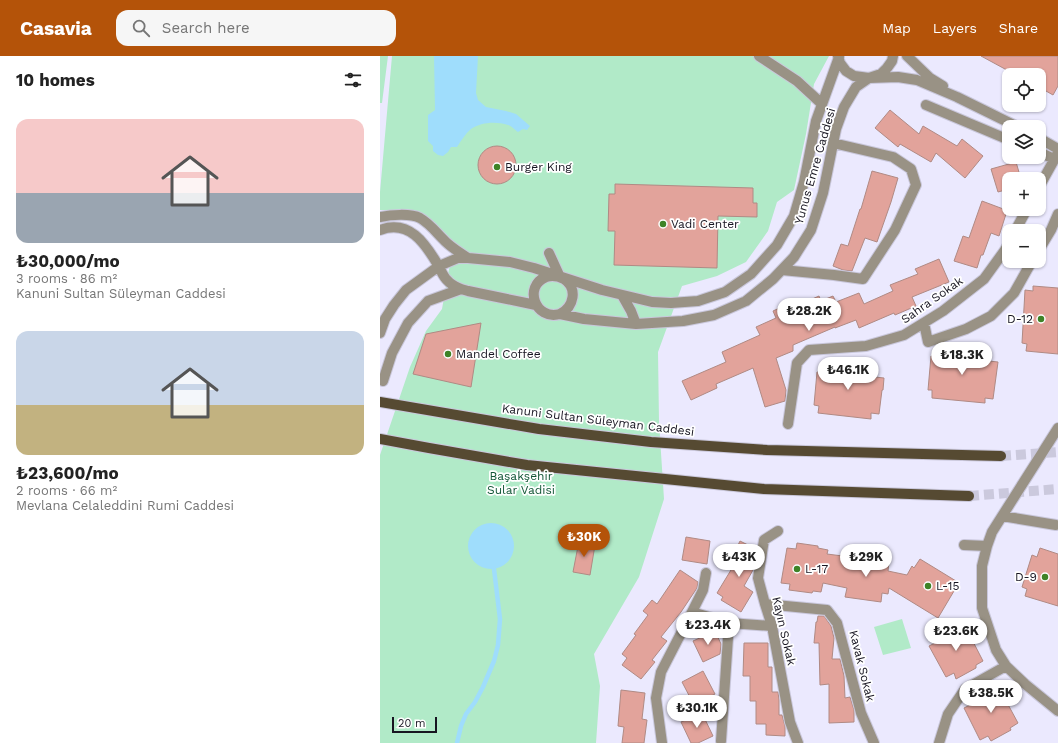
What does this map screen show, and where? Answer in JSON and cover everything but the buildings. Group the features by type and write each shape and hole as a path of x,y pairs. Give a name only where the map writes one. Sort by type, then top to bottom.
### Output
{"main road":[{"name":"Kanuni Sultan Süleyman Caddesi","path":"380,402 539,429 651,442 767,450 1001,456"},
{"path":"380,439 527,465 764,489 969,496"}],"street":[{"path":"758,56 797,81 822,104"},
{"name":"Yunus Emre Caddesi","path":"461,289 536,305 546,314 560,314 584,319 636,324 683,321 714,315 746,301 773,279 794,257 811,230 823,193 836,129 848,100 856,87 869,78 881,74 888,68 893,56"},
{"path":"907,56 930,78 957,97"},
{"name":"Yunus Emre Caddesi","path":"380,333 385,319 406,290 439,266 458,258 510,262 534,268 602,290 652,302 698,301 725,292 751,274 777,245 794,216 804,182 816,121 838,57"},
{"name":"Yunus Emre Caddesi","path":"838,57 840,63 846,71 854,76 869,78"},
{"path":"869,78 898,77 917,80 1005,120"},
{"path":"926,105 1002,137"},
{"path":"1046,142 1058,149"},
{"path":"782,270 863,279 895,230 916,185 911,169 893,157 833,143"},
{"path":"1046,154 1056,156 1046,174"},
{"path":"1046,238 1058,214"},
{"path":"380,217 389,215 404,215 419,217 452,248 468,258"},
{"path":"380,230 391,227 401,228 412,232 420,238 428,248 448,281 461,289"},
{"path":"549,253 560,277"},
{"name":"Sahra Sokak","path":"788,424 797,363 809,350 866,346 904,335 944,311 984,279 1002,254"},
{"path":"924,323 928,342 966,329 991,316 1014,293 1028,268"},
{"path":"536,305 533,295 538,283 548,276 560,277 570,284 573,296 569,307 560,314"},
{"path":"383,381 392,354 408,323 428,301 461,289"},
{"path":"622,295 636,324"},
{"path":"1057,707 1006,666 996,650 982,608 982,566 992,532 1058,428"},
{"path":"1002,516 1056,525"},
{"name":"Kayın Sokak","path":"778,531 764,540 758,578 772,626 790,722 798,743"},
{"path":"964,545 987,546"},
{"path":"662,743 656,698 661,672 703,590 706,573"},
{"name":"Kavak Sokak","path":"765,604 827,610 837,623 861,713 874,743"},
{"path":"692,612 730,623 772,626"},
{"path":"721,741 730,623"},
{"path":"939,743 948,714 965,689 1006,666"}],"green space":[{"path":"380,56 388,56 382,103 380,103"},
{"name":"Başakşehir Sular Vadisi","path":"392,56 829,56 814,84 806,134 794,190 777,202 768,231 746,262 717,276 682,286 658,352 659,422 664,499 639,577 594,654 600,686 596,743 380,743 380,455 410,367 426,331 442,309 449,269 457,247 446,234 420,214 398,210 380,210 380,192"},
{"path":"902,619 911,648 883,655 874,627"}],"water":[{"path":"434,56 478,56 476,93 478,100 486,107 516,114 530,126 527,130 523,129 518,132 512,127 499,123 479,125 469,131 457,147 451,147 443,156 438,155 433,151 433,146 428,141 428,115 435,110"},
{"path":"491,523 504,527 510,533 514,546 510,559 504,565 491,569 478,565 472,559 468,546 472,533 478,527"}],"waterway":[{"path":"457,743 461,726 466,714 475,702 483,687 494,661 498,645 500,619 494,569"}],"tunnel":[{"path":"1001,456 1058,452"},
{"path":"969,496 1058,489"}],"place":[{"name":"Burger King","path":"497,167"},
{"name":"Vadi Center","path":"663,224"},
{"name":"D-12","path":"1041,319"},
{"name":"Mandel Coffee","path":"448,354"},
{"name":"L-17","path":"797,569"},
{"name":"D-9","path":"1045,577"},
{"name":"L-15","path":"928,586"}]}
